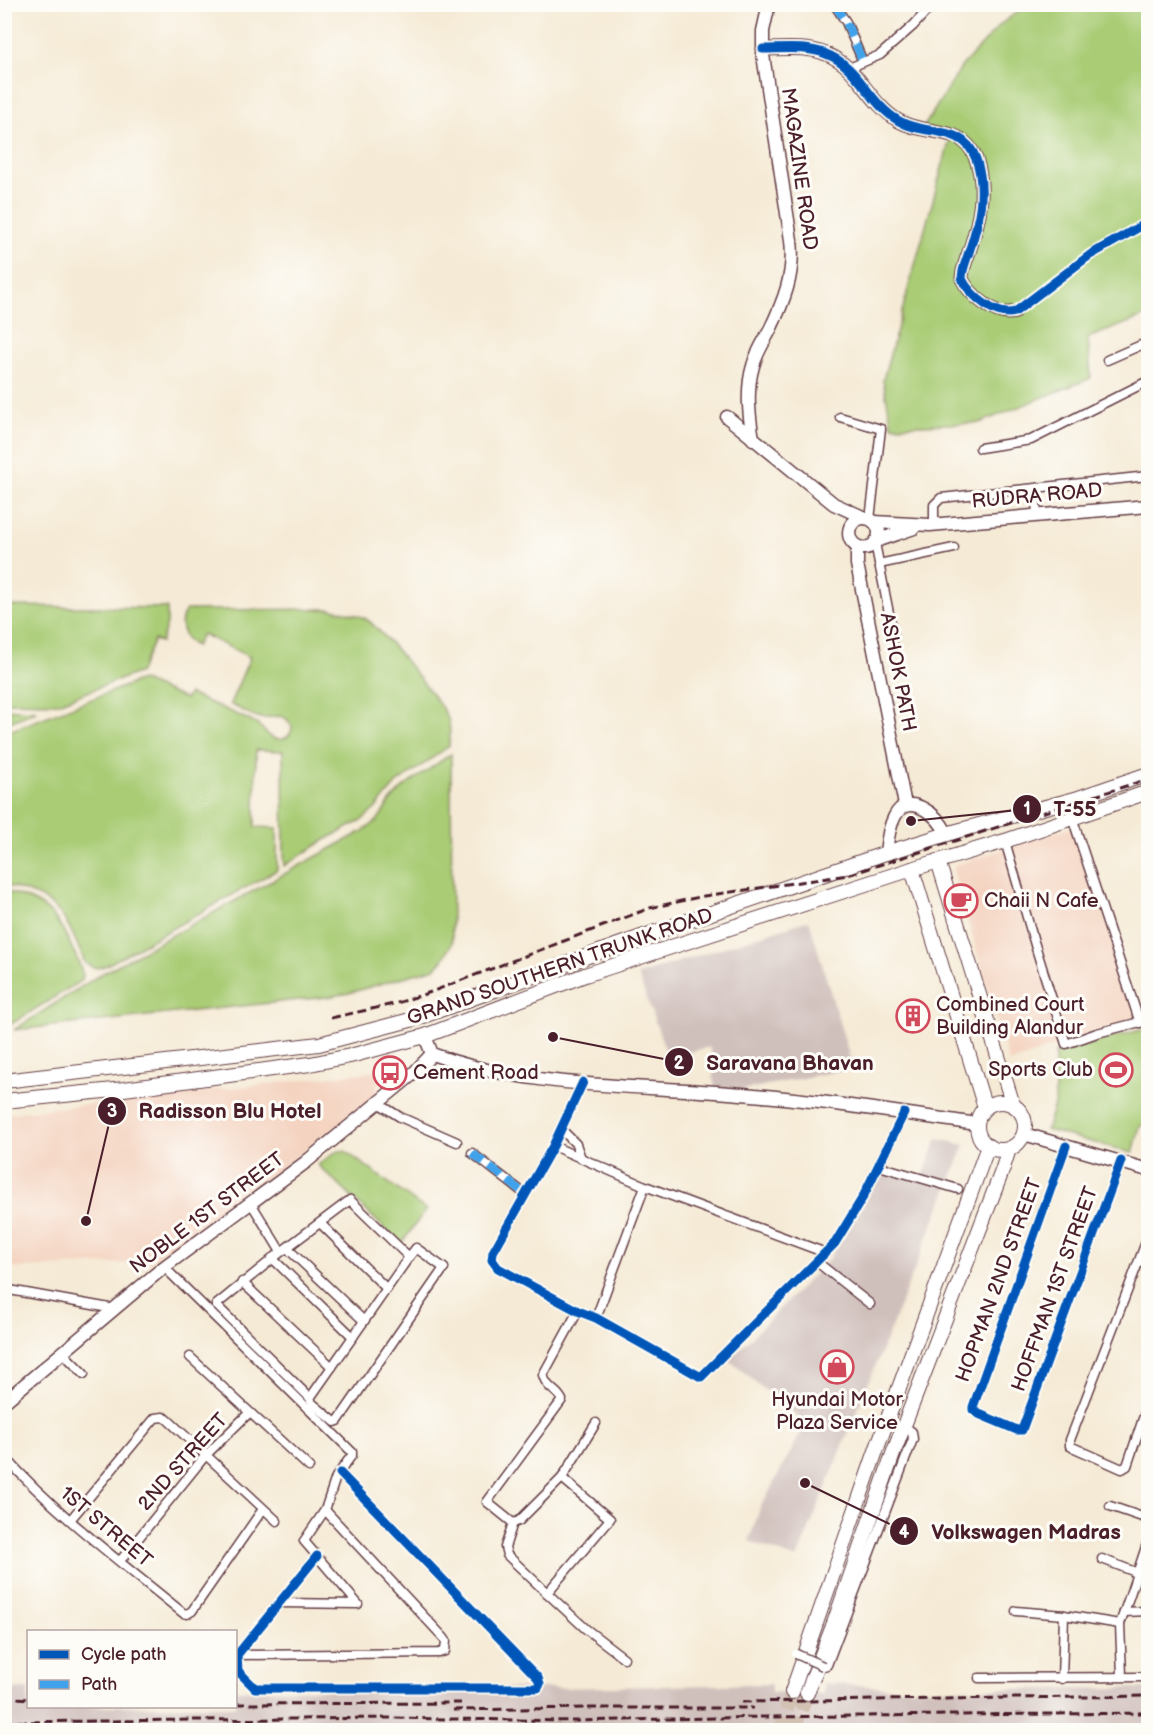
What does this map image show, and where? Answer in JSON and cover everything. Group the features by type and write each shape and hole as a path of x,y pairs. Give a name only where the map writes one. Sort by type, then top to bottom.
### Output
{"main road":[{"name":"GRAND SOUTHERN TRUNK ROAD","path":"4,1081 319,1044 418,1018 618,945 886,853 1074,799 1149,774"},
{"name":"GRAND SOUTHERN TRUNK ROAD","path":"4,1101 124,1089 351,1056 425,1036 585,975 1005,841 1149,792"},
{"path":"938,861 1012,1105"},
{"path":"912,869 985,1108"},
{"path":"418,1018 425,1036"},
{"path":"319,1044 325,1061"},
{"path":"1003,1102 1012,1105 1020,1112 1024,1120 1024,1134 1017,1143 1008,1149 998,1150 988,1146 981,1139 977,1124 985,1108 994,1103 1003,1102"},
{"path":"792,1692 988,1146"},
{"path":"807,1694 905,1424 1002,1171 1008,1149"},
{"path":"890,1415 905,1424"}],"street":[{"name":"MAGAZINE ROAD","path":"753,439 749,407 751,373 787,291 793,257 763,49 764,23 769,4"},
{"path":"834,4 846,22 863,62"},
{"path":"849,68 880,55 913,26 933,4"},
{"path":"763,49 825,53 849,68 875,102 897,120 916,129 937,130 953,134 964,140 978,167 982,200 962,279 984,303 1005,313 1015,312 1090,255 1149,222"},
{"path":"1107,360 1149,342"},
{"path":"980,448 1031,440 1149,381"},
{"path":"727,417 834,504 846,518 850,538 859,547 866,548 876,542"},
{"path":"840,417 881,429 870,520"},
{"path":"932,525 934,505 941,498 1149,476"},
{"path":"1035,489 1037,515"},
{"path":"834,504 870,520 879,534 876,542 879,564 894,638"},
{"name":"RUDRA ROAD","path":"870,520 932,525 1149,506"},
{"path":"849,529 854,521 870,520"},
{"name":"RUDRA ROAD","path":"876,542 932,525"},
{"name":"ASHOK PATH","path":"859,547 856,561 905,805"},
{"path":"879,564 954,548"},
{"path":"886,853 892,823 899,809 905,805 913,805 926,810 936,818 947,834"},
{"path":"1005,841 1066,1044 1097,1033 1144,1022 1072,817"},
{"path":"425,1036 432,1054 490,1071 583,1082 730,1093 904,1113 977,1124"},
{"name":"NOBLE 1ST STREET","path":"7,1397 165,1267 306,1162 414,1073 432,1054"},
{"path":"583,1082 553,1146 493,1252 492,1260 498,1268 578,1311 596,1318 701,1377 826,1253 842,1233 879,1166 904,1113"},
{"path":"378,1103 400,1117 458,1142"},
{"path":"561,1129 576,1144 581,1158"},
{"path":"1024,1134 1149,1170"},
{"path":"553,1146 645,1186 826,1253"},
{"name":"HOPMAN 2ND STREET","path":"1022,1430 979,1414 973,1410 973,1407 1066,1146"},
{"path":"472,1153 525,1194"},
{"name":"HOFFMAN 1ST STREET","path":"1022,1430 1121,1161"},
{"path":"879,1166 958,1189"},
{"path":"596,1318 645,1186"},
{"path":"310,1398 416,1248 444,1268 338,1421 335,1422 312,1403 310,1398 216,1305 272,1258 350,1200 409,1257"},
{"path":"251,1203 284,1250 364,1322"},
{"path":"320,1223 387,1289"},
{"path":"1149,1238 1070,1440 1070,1446 1122,1469 1127,1466 1149,1404"},
{"path":"272,1258 353,1337"},
{"path":"817,1262 870,1304"},
{"path":"165,1267 351,1449 352,1455 340,1473 325,1510 304,1541 358,1604 280,1603"},
{"path":"243,1282 332,1367"},
{"path":"4,1289 115,1309"},
{"path":"513,1523 487,1502 562,1400 558,1394 546,1386 543,1375 578,1311"},
{"path":"62,1352 84,1374"},
{"path":"190,1357 309,1467"},
{"name":"2ND STREET","path":"120,1561 205,1456 249,1413"},
{"path":"71,1519 155,1418 163,1417 277,1521"},
{"path":"513,1523 519,1521 562,1478 596,1423"},
{"path":"796,1654 823,1666 827,1665 913,1439 912,1432 905,1424"},
{"name":"1ST STREET","path":"4,1455 28,1482 120,1561 187,1614 192,1611 263,1509"},
{"path":"317,1556 237,1655 238,1671 255,1688 538,1689 540,1683 538,1678 340,1473"},
{"path":"547,1593 610,1519 562,1478"},
{"path":"1110,1506 1149,1519"},
{"path":"237,1655 438,1653 445,1651 444,1638 325,1510"},
{"path":"513,1523 505,1547 507,1555 586,1629 624,1658"},
{"path":"1122,1676 1120,1624 1149,1541"},
{"path":"1102,1559 1149,1577"},
{"path":"1016,1611 1064,1615 1120,1624"},
{"path":"1124,1612 1149,1611"},
{"path":"1062,1679 1064,1615"},
{"path":"980,1678 1149,1677"}],"shaded area":[{"path":"1075,826 1137,1016 1009,1063 954,873 955,865"},
{"path":"809,920 853,1068 738,1091 715,1090 710,1047 668,1057 638,975"},
{"path":"380,1071 374,1100 151,1262 5,1269 4,1114"},
{"path":"937,1139 965,1145 797,1559 749,1541 760,1508 806,1424 729,1360 828,1260 882,1170 922,1180"},
{"path":"823,1683 911,1689 1148,1688 1148,1730 804,1730 804,1728 763,1727 762,1730 5,1730 5,1689 27,1689 27,1708 237,1708 237,1690 771,1684 771,1692 823,1695"}],"green space":[{"path":"1027,5 1148,5 1148,315 1088,338 1091,378 979,423 892,426 883,380 950,139 920,133 962,66 1001,24"},
{"path":"5,606 167,608 167,624 161,642 154,640 140,672 58,703 5,702"},
{"path":"331,609 366,619 397,650 448,719 449,746 396,784 375,809 361,821 284,866 283,751 256,750 255,827 277,828 277,870 105,966 95,968 85,963 72,932 58,911 37,896 5,885 5,730 12,730 141,680 185,699 189,694 234,713 258,725 274,738 288,737 292,727 286,718 258,717 230,704 250,657 202,634 196,646 191,643 182,630 183,615 186,610"},
{"path":"5,709 36,711 5,724"},
{"path":"451,754 452,943 443,960 435,968 349,993 327,997 14,1030 101,974 363,831 377,821 392,799 405,786"},
{"path":"5,891 30,900 48,910 67,937 83,976 82,980 5,1028"},
{"path":"1148,1028 1148,1123 1140,1126 1133,1153 1046,1130 1055,1102 1055,1053"},
{"path":"337,1151 345,1151 426,1210 401,1244 318,1165"}],"tunnel":[{"path":"780,1730 792,1692"},
{"path":"794,1730 807,1693"}],"railway":[{"path":"331,1018 394,1004 431,992 650,908 704,896 848,875 1148,779"},
{"path":"742,1702 1148,1696"},
{"path":"4,1697 27,1699"},
{"path":"237,1704 463,1703"},
{"path":"453,1710 753,1708"},
{"path":"4,1722 390,1718 575,1721 1148,1713"},
{"path":"1139,1730 1148,1722"},
{"path":"440,1730 545,1729"}],"marked path":[{"path":"834,4 846,22 863,62"},
{"path":"472,1153 525,1194"}],"cycle path":[{"path":"763,49 803,49 826,54 847,67 879,105 899,121 921,129 953,135 970,148 979,171 981,194 979,218 963,268 962,279 977,298 1000,312 1015,312 1090,255 1148,222"},
{"path":"583,1082 553,1146 493,1252 492,1260 498,1268 578,1311 596,1318 701,1377 835,1243 863,1197 904,1113"},
{"path":"1066,1146 973,1407 973,1410 979,1414 1017,1430 1022,1430 1121,1161"},
{"path":"317,1556 237,1655 238,1671 255,1688 538,1688 540,1684 538,1678 340,1473"}],"place":[{"name":"T-55","path":"911,821"},
{"name":"Chaii N Cafe","path":"961,901"},
{"name":"Combined Court Building Alandur","path":"913,1016"},
{"name":"Saravana Bhavan","path":"553,1037"},
{"name":"Sports Club","path":"1116,1070"},
{"name":"Cement Road","path":"390,1073"},
{"name":"Radisson Blu Hotel","path":"86,1221"},
{"name":"Hyundai Motor Plaza Service","path":"837,1367"},
{"name":"Volkswagen Madras","path":"805,1483"}]}
